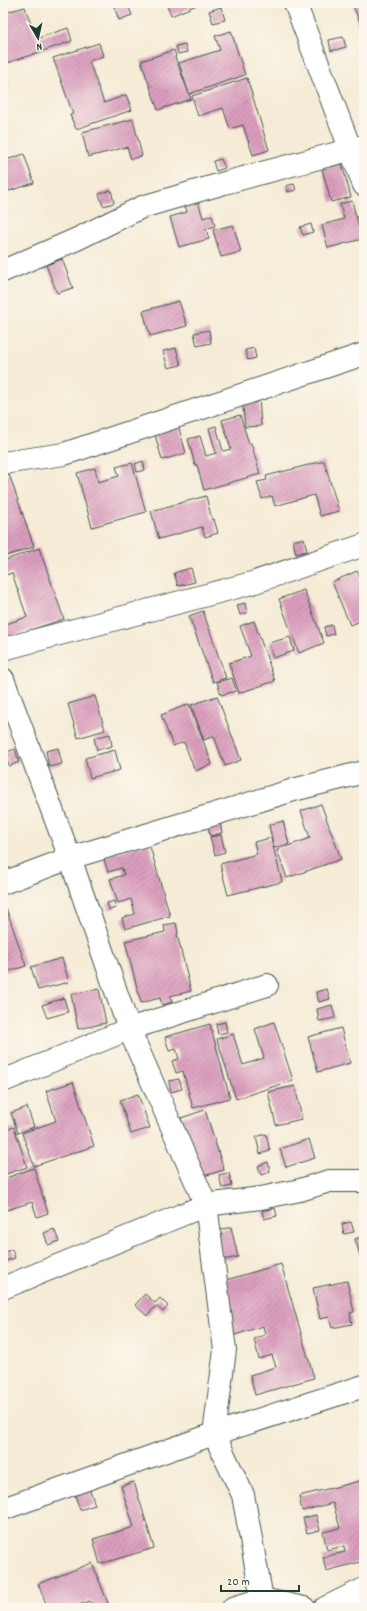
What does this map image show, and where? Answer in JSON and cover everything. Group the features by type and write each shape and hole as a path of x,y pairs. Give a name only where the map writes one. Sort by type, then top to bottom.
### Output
{"street":[{"path":"294,3 358,148 364,185"},
{"path":"3,271 77,239 142,207 228,182 358,148"},
{"path":"3,463 64,454 364,354"},
{"path":"3,649 252,583 364,545"},
{"path":"3,680 70,858 129,1029 206,1205 225,1350 214,1434 243,1495 262,1599"},
{"path":"3,883 70,858 297,789 364,772"},
{"path":"3,1081 129,1029 267,985"},
{"path":"3,1288 206,1205 261,1198 300,1190 329,1181 364,1181"},
{"path":"3,1509 214,1434 364,1386"},
{"path":"324,1608 364,1589"},
{"path":"233,1608 262,1599 304,1608"}],"building":[{"path":"127,3 132,15 119,20 113,4"},
{"path":"166,3 198,3 199,4 171,16"},
{"path":"352,3 364,3 364,33"},
{"path":"25,7 36,39 68,28 72,41 4,64 3,13"},
{"path":"221,7 225,20 213,23 209,11"},
{"path":"231,31 245,75 189,94 179,63 220,50 215,36"},
{"path":"343,37 346,47 331,51 329,40"},
{"path":"99,43 103,56 89,61 104,103 126,95 132,110 76,129 70,115 73,114 53,58"},
{"path":"185,44 187,52 178,54 176,46"},
{"path":"174,50 175,57 191,99 158,110 141,61"},
{"path":"3,67 9,84 3,86"},
{"path":"247,78 269,150 253,155 243,125 230,129 223,108 198,116 192,96"},
{"path":"133,119 142,156 131,159 127,147 88,157 82,132"},
{"path":"24,154 34,183 9,191 3,173 3,161"},
{"path":"221,159 225,168 216,171 213,161"},
{"path":"329,163 331,167 342,164 351,197 331,202 321,165"},
{"path":"294,184 296,190 288,192 286,186"},
{"path":"111,190 114,203 103,206 99,194"},
{"path":"198,201 203,218 212,215 215,226 206,229 209,239 179,247 170,217 187,212 185,205"},
{"path":"352,201 362,239 328,248 322,225 344,219 340,204"},
{"path":"311,224 313,232 303,235 300,227"},
{"path":"233,225 241,252 221,257 213,230"},
{"path":"62,259 73,288 57,293 46,265"},
{"path":"179,301 187,326 150,336 143,311"},
{"path":"209,330 211,343 197,346 194,333"},
{"path":"176,348 181,365 168,368 163,351"},
{"path":"254,348 256,358 248,360 245,350"},
{"path":"259,397 261,426 245,427 242,399"},
{"path":"240,415 249,444 251,443 260,474 204,490 188,439 200,436 206,456 216,453 209,428 216,426 223,451 231,449 222,420"},
{"path":"177,421 186,453 162,460 153,427"},
{"path":"143,461 145,470 137,472 135,464"},
{"path":"324,461 339,511 320,516 314,495 275,506 272,496 262,499 257,482 267,480 266,476"},
{"path":"132,463 146,512 92,527 77,473 95,468 98,482 119,476 116,467"},
{"path":"9,474 34,547 3,557 3,475"},
{"path":"206,496 212,520 214,519 218,533 205,537 202,527 159,539 151,511"},
{"path":"304,538 307,551 296,554 293,541"},
{"path":"39,548 64,619 3,639 3,625 27,617 12,573 3,576 3,561"},
{"path":"191,568 195,582 178,586 174,573"},
{"path":"357,571 364,588 364,620 350,625 332,582"},
{"path":"304,590 324,643 299,653 279,599"},
{"path":"245,603 247,613 240,615 237,605"},
{"path":"203,611 226,678 213,682 189,616"},
{"path":"254,621 275,681 239,693 229,663 251,656 240,626"},
{"path":"332,625 334,634 326,636 324,627"},
{"path":"290,637 294,651 273,658 269,643"},
{"path":"232,678 236,691 221,695 217,682"},
{"path":"95,696 105,730 78,738 68,704"},
{"path":"217,696 241,760 225,766 214,736 204,740 191,705"},
{"path":"189,704 212,764 195,771 184,742 173,746 161,715"},
{"path":"110,734 112,746 97,750 94,738"},
{"path":"58,748 62,764 49,767 46,751"},
{"path":"15,749 19,762 9,766 4,753"},
{"path":"115,750 120,770 90,778 85,758"},
{"path":"321,804 341,859 287,878 277,850 310,838 301,811"},
{"path":"283,821 289,844 274,848 269,825"},
{"path":"220,822 222,833 210,836 208,825"},
{"path":"221,835 225,852 215,855 210,837"},
{"path":"271,838 282,882 228,895 220,864 257,854 254,842"},
{"path":"149,843 170,916 125,929 122,918 135,914 131,899 118,903 110,879 124,875 122,868 108,872 103,856"},
{"path":"114,901 116,908 109,910 107,903"},
{"path":"6,908 26,966 3,973 3,909"},
{"path":"176,923 177,934 191,991 170,996 172,1002 162,1005 160,998 141,1003 125,941 165,932 164,925"},
{"path":"62,958 69,982 38,990 31,967"},
{"path":"99,989 106,1023 78,1029 71,994"},
{"path":"327,989 330,999 319,1002 316,992"},
{"path":"64,998 68,1012 47,1018 42,1005"},
{"path":"332,1005 335,1018 319,1021 317,1009"},
{"path":"225,1022 227,1032 218,1034 216,1024"},
{"path":"274,1022 293,1080 236,1099 217,1039 233,1034 243,1065 264,1058 255,1029"},
{"path":"210,1024 230,1098 193,1108 183,1071 176,1073 172,1061 179,1059 176,1049 169,1051 165,1037"},
{"path":"341,1028 350,1063 318,1072 308,1037"},
{"path":"179,1079 182,1089 171,1092 169,1081"},
{"path":"73,1082 94,1146 34,1166 22,1133 56,1121 46,1091"},
{"path":"295,1086 302,1119 276,1125 268,1092"},
{"path":"138,1094 150,1128 131,1134 120,1100"},
{"path":"27,1107 34,1127 18,1133 11,1113"},
{"path":"205,1110 224,1170 200,1177 181,1118"},
{"path":"14,1127 27,1167 3,1175 3,1131"},
{"path":"266,1134 270,1151 260,1154 256,1137"},
{"path":"309,1139 315,1158 286,1167 280,1149"},
{"path":"268,1162 270,1172 261,1175 258,1166"},
{"path":"34,1168 48,1213 37,1217 32,1202 7,1210 3,1199 3,1179"},
{"path":"229,1173 232,1186 222,1188 219,1175"},
{"path":"275,1208 277,1216 264,1219 262,1211"},
{"path":"351,1222 354,1232 344,1234 342,1224"},
{"path":"231,1227 238,1257 223,1260 216,1231"},
{"path":"54,1229 59,1241 48,1245 44,1233"},
{"path":"364,1236 364,1268 355,1239"},
{"path":"12,1249 15,1258 6,1261 3,1253"},
{"path":"281,1264 314,1378 255,1395 250,1375 276,1367 272,1355 259,1359 254,1339 265,1335 263,1326 235,1335 219,1282"},
{"path":"347,1281 354,1312 350,1313 352,1324 332,1328 329,1317 320,1319 313,1288"},
{"path":"145,1294 155,1303 160,1298 168,1306 163,1312 156,1306 147,1316 135,1305"},
{"path":"364,1480 364,1561 326,1571 323,1557 345,1552 344,1546 327,1550 323,1532 340,1528 333,1503 302,1511 299,1496"},
{"path":"134,1482 154,1548 100,1564 93,1539 134,1527 121,1486"},
{"path":"90,1490 95,1505 80,1510 75,1495"},
{"path":"316,1515 320,1530 307,1533 303,1518"},
{"path":"92,1563 110,1608 93,1608 90,1601 70,1608 48,1608 38,1584"}]}
